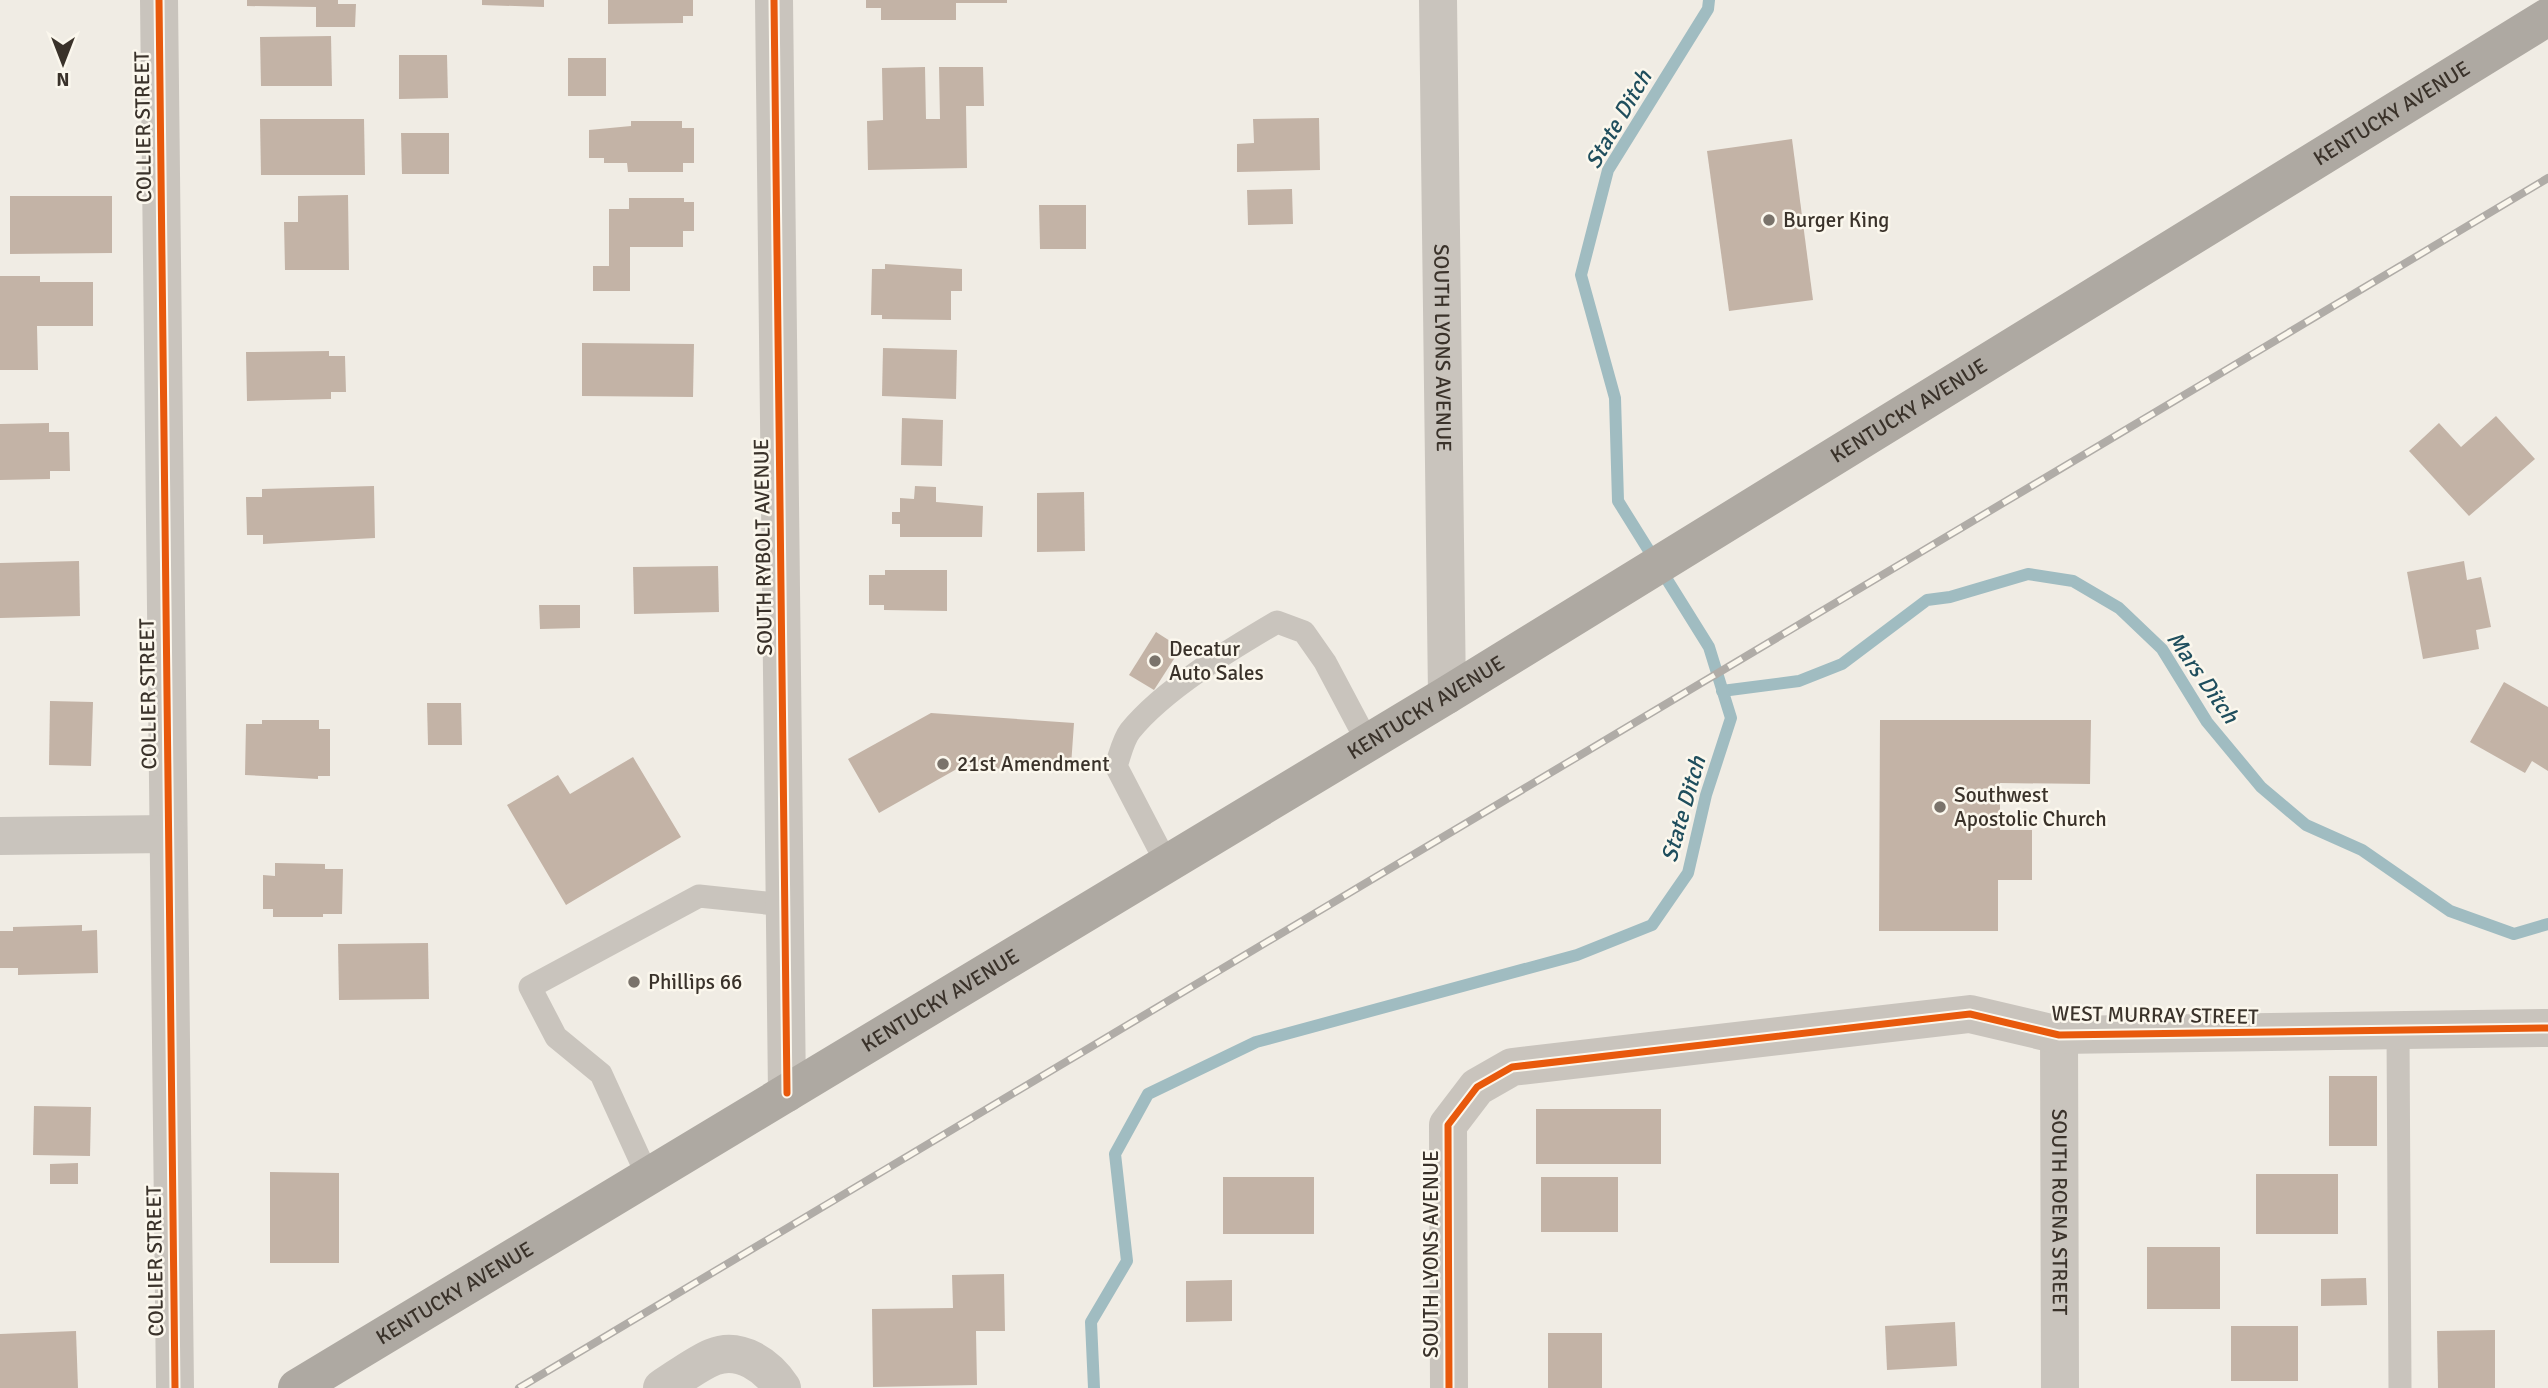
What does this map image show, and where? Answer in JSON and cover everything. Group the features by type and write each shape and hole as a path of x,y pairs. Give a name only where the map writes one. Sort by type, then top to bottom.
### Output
{"main road":[{"name":"KENTUCKY AVENUE","path":"297,1388 1447,695 2548,17"}],"street":[{"name":"COLLIER STREET","path":"159,0 175,1388"},
{"name":"SOUTH RYBOLT AVENUE","path":"774,0 787,1093"},
{"name":"SOUTH LYONS AVENUE","path":"1438,0 1447,695"},
{"path":"0,836 167,834"},
{"name":"WEST MURRAY STREET","path":"1477,1087 1512,1067 1969,1014 2059,1035 2548,1028"},
{"name":"SOUTH ROENA STREET","path":"2059,1035 2060,1388"},
{"name":"SOUTH LYONS AVENUE","path":"1449,1388 1448,1125 1477,1087"},
{"path":"662,1388 714,1356 742,1356 770,1375"}],"lane":[{"path":"1167,864 1116,766 1129,732 1173,691 1232,649 1277,622 1304,632 1325,663 1367,743"},
{"path":"648,1177 601,1073 556,1037 530,987 699,896 785,905"},
{"path":"2398,1032 2400,1388"}],"building":[{"path":"247,0 338,0 338,4 356,4 355,27 316,27 316,7 247,6"},
{"path":"482,0 544,0 544,7 482,5"},
{"path":"608,0 693,0 693,16 683,16 683,23 608,24"},
{"path":"866,0 1007,0 1007,3 956,3 956,20 881,20 881,8 866,8"},
{"path":"331,36 332,86 261,86 260,37"},
{"path":"399,55 447,55 448,98 399,99"},
{"path":"568,58 606,58 606,96 568,96"},
{"path":"925,67 926,119 940,119 939,67 983,67 984,106 966,106 967,168 868,170 867,121 883,120 882,68"},
{"path":"1319,118 1320,170 1237,172 1237,144 1254,143 1253,119"},
{"path":"260,119 364,119 365,175 261,175"},
{"path":"631,121 682,121 682,128 694,128 694,163 683,163 683,172 628,172 627,163 604,163 604,158 589,158 589,130 631,126"},
{"path":"401,133 449,133 449,174 402,174"},
{"path":"1792,139 1813,300 1729,311 1707,151"},
{"path":"1292,189 1293,224 1248,225 1247,190"},
{"path":"348,195 349,270 285,270 284,222 298,222 298,196"},
{"path":"10,196 112,196 112,253 10,254"},
{"path":"629,198 684,198 684,202 694,202 694,231 683,231 683,247 630,247 630,291 593,291 593,266 609,266 609,209 629,209"},
{"path":"1039,205 1086,205 1086,249 1040,249"},
{"path":"885,264 962,269 962,291 951,291 951,320 882,319 882,315 871,315 872,269 885,269"},
{"path":"0,276 40,276 40,282 93,282 93,326 37,326 38,370 0,370"},
{"path":"582,343 694,344 693,397 582,396"},
{"path":"883,348 957,350 956,399 882,396"},
{"path":"329,351 329,356 345,356 346,392 331,392 331,399 247,401 246,352"},
{"path":"2496,416 2535,459 2469,516 2409,451 2439,423 2461,447"},
{"path":"902,418 943,420 942,466 901,465"},
{"path":"49,423 49,432 69,432 70,471 50,471 50,479 0,480 0,424"},
{"path":"374,486 375,538 263,544 263,535 247,535 246,497 262,497 262,489"},
{"path":"915,486 936,487 936,502 983,506 982,537 900,537 900,524 892,524 892,512 900,512 900,498 914,499"},
{"path":"1084,492 1085,551 1037,552 1037,493"},
{"path":"79,561 80,616 0,618 0,563"},
{"path":"2464,561 2467,580 2481,577 2491,627 2476,630 2479,649 2423,659 2407,572"},
{"path":"718,566 719,612 634,614 633,567"},
{"path":"885,570 947,570 947,611 884,610 884,605 869,605 869,575 885,575"},
{"path":"539,605 580,605 580,628 540,629"},
{"name":"Decatur Auto Sales","path":"1156,632 1181,648 1154,690 1129,675"},
{"path":"2504,682 2548,707 2548,771 2532,761 2525,773 2470,742"},
{"path":"50,701 93,702 91,766 49,765"},
{"path":"427,703 461,703 462,745 428,745"},
{"name":"21st Amendment","path":"931,713 1074,723 1071,766 1034,763 1034,771 962,766 879,813 848,759"},
{"path":"262,720 319,720 319,729 330,729 330,776 318,776 318,779 245,775 246,724 262,724"},
{"name":"Southwest Apostolic Church","path":"1880,720 2091,720 2090,784 2000,783 2000,830 2032,830 2032,880 1998,880 1998,931 1879,931"},
{"path":"633,757 681,837 566,905 507,805 558,775 570,794"},
{"path":"275,863 325,864 325,869 343,869 342,914 323,914 323,917 273,917 273,909 263,909 263,875 275,876"},
{"path":"82,925 82,931 97,930 98,973 18,975 18,968 0,968 0,931 13,931 13,927"},
{"path":"428,943 429,999 339,1000 338,944"},
{"path":"2329,1076 2377,1076 2377,1146 2329,1146"},
{"path":"34,1106 91,1107 90,1156 33,1155"},
{"path":"1536,1109 1661,1109 1661,1164 1536,1164"},
{"path":"78,1163 78,1184 50,1184 50,1164"},
{"path":"270,1172 339,1173 339,1263 270,1263"},
{"path":"2256,1174 2338,1174 2338,1234 2256,1234"},
{"path":"1223,1177 1314,1177 1314,1234 1223,1234"},
{"path":"1541,1177 1618,1177 1618,1232 1541,1232"},
{"path":"2147,1247 2220,1247 2220,1309 2147,1309"},
{"path":"1004,1274 1005,1331 976,1331 977,1385 873,1387 872,1309 953,1308 952,1275"},
{"path":"2366,1278 2367,1305 2321,1306 2321,1279"},
{"path":"1232,1280 1232,1321 1186,1322 1186,1281"},
{"path":"1955,1322 1957,1366 1887,1370 1885,1326"},
{"path":"2231,1326 2298,1326 2298,1381 2231,1381"},
{"path":"2495,1330 2495,1388 2438,1388 2437,1331"},
{"path":"76,1331 78,1388 0,1388 0,1334"},
{"path":"1548,1333 1602,1333 1602,1388 1548,1388"}],"waterway":[{"name":"State Ditch","path":"1094,1388 1091,1322 1127,1261 1115,1154 1148,1094 1256,1042 1577,955 1652,925 1688,873 1706,795 1731,718 1709,647 1618,501 1615,398 1581,275 1608,170 1708,9 1709,0"},
{"name":"Mars Ditch","path":"1722,691 1799,681 1842,664 1927,600 1950,597 2028,574 2073,581 2119,608 2162,649 2207,722 2261,787 2306,825 2362,850 2450,911 2514,934 2548,924"}],"railway":[{"path":"519,1388 2548,178"}],"cycle path":[{"path":"159,0 175,1388"},
{"path":"774,0 787,1093"},
{"path":"1449,1388 1448,1125 1477,1087 1512,1067 1970,1014 2059,1035 2548,1028"}],"place":[{"name":"Burger King","path":"1769,220"},
{"name":"Decatur Auto Sales","path":"1155,661"},
{"name":"21st Amendment","path":"943,764"},
{"name":"Southwest Apostolic Church","path":"1940,807"},
{"name":"Phillips 66","path":"634,982"}]}
